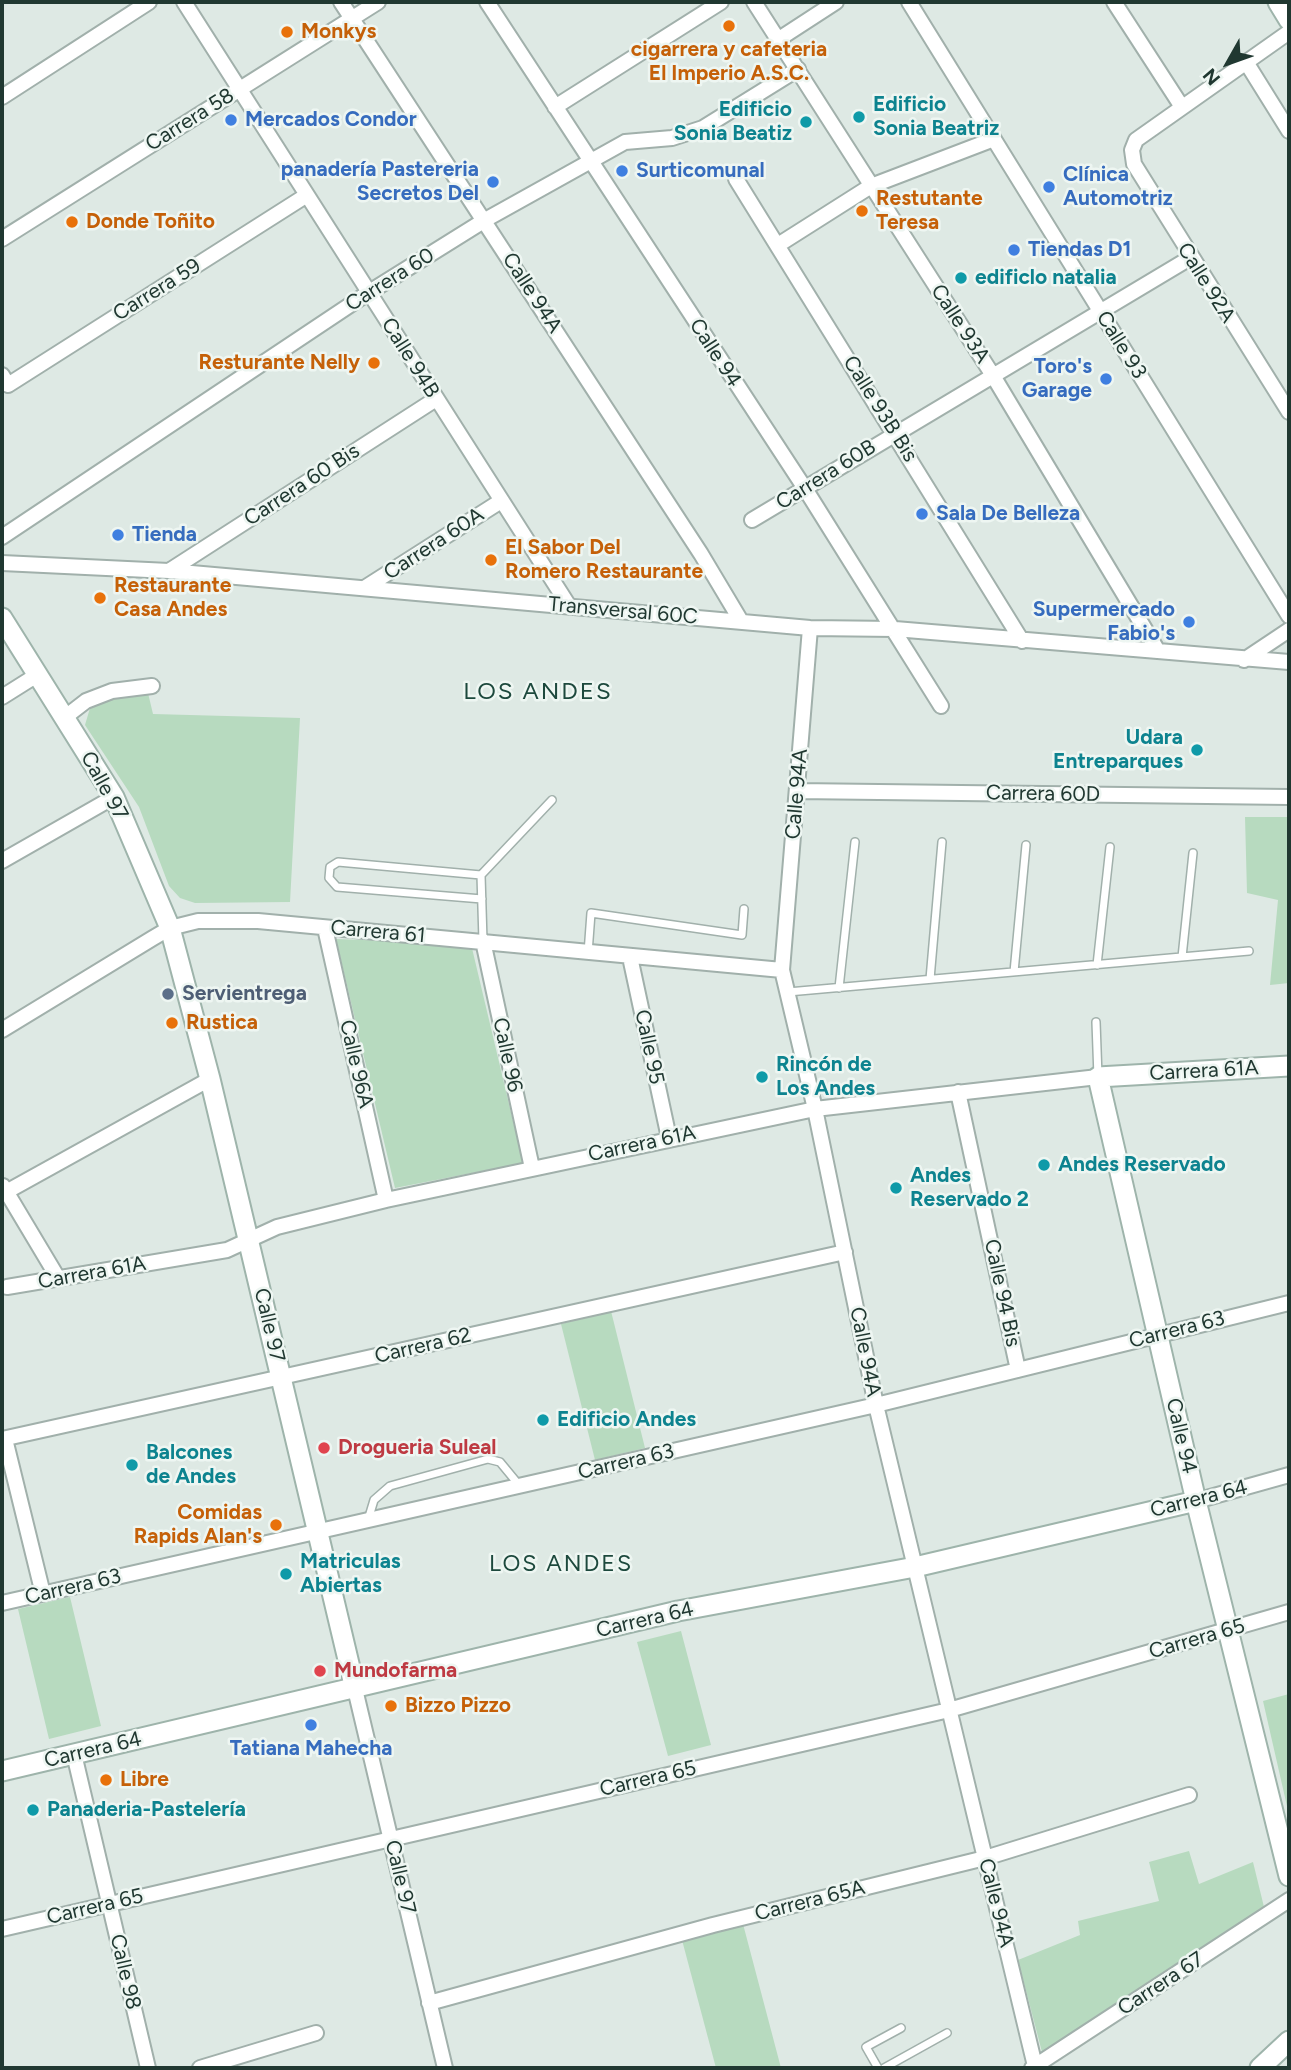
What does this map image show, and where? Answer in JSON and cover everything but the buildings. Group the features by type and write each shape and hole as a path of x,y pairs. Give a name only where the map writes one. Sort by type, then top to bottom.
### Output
{"street":[{"path":"2,97 149,2"},
{"name":"Calle 94B","path":"184,2 569,606"},
{"name":"Calle 94A","path":"341,2 485,220 741,621"},
{"name":"Carrera 58","path":"2,239 378,2"},
{"name":"Calle 94","path":"486,2 804,487 942,706"},
{"path":"555,107 721,2"},
{"name":"Calle 93A","path":"754,2 992,374 1158,651"},
{"path":"779,39 836,2"},
{"name":"Calle 93","path":"909,2 1289,616"},
{"path":"1114,2 1182,107 1289,32"},
{"path":"1278,2 1289,20"},
{"path":"1246,62 1289,131"},
{"name":"Carrera 60","path":"2,537 368,293 485,220 625,142 672,138 703,128 798,69"},
{"name":"Calle 92A","path":"1182,107 1136,140 1132,150 1133,164 1289,412"},
{"path":"778,245 871,186 994,139"},
{"name":"Calle 93B Bis","path":"736,179 1022,641"},
{"name":"Carrera 59","path":"5,380 307,195"},
{"name":"Carrera 60B","path":"752,520 1190,258"},
{"name":"Carrera 60 Bis","path":"169,571 436,399"},
{"name":"Carrera 60A","path":"366,587 501,501"},
{"name":"Transversal 60C","path":"2,563 169,571 810,628 895,629 1289,662"},
{"name":"Calle 97","path":"2,618 114,797 170,928 210,1079 445,2068"},
{"name":"Calle 94A","path":"810,628 782,970 815,1109 876,1405 1034,2067"},
{"path":"1244,660 1289,630"},
{"path":"2,697 37,674"},
{"path":"64,718 86,701 112,691 152,686"},
{"name":"Carrera 60D","path":"797,791 1289,797"},
{"path":"2,861 114,797"},
{"name":"Carrera 61","path":"2,1030 170,928 198,920 258,920 782,970"},
{"name":"Calle 96A","path":"325,928 386,1200"},
{"name":"Calle 96","path":"483,941 532,1168"},
{"name":"Calle 95","path":"630,957 669,1138"},
{"name":"Carrera 61A","path":"7,1287 227,1250 277,1227 386,1200 815,1109 1098,1077 1289,1066"},
{"name":"Calle 94","path":"1098,1077 1196,1501 1289,1876"},
{"path":"58,1278 4,1189 210,1079"},
{"name":"Calle 94 Bis","path":"958,1092 1018,1370"},
{"name":"Carrera 62","path":"3,1439 845,1252"},
{"name":"Carrera 63","path":"2,1603 876,1405 1289,1303"},
{"path":"3,1439 43,1594"},
{"name":"Carrera 64","path":"2,1771 678,1611 915,1567 1196,1501 1289,1475"},
{"name":"Carrera 65","path":"2,1929 949,1710 1289,1612"},
{"name":"Calle 98","path":"74,1754 148,2068"},
{"name":"Carrera 65A","path":"429,2003 713,1925 985,1858 1189,1795"},
{"name":"Carrera 67","path":"1034,2067 1289,1899"},
{"path":"200,2068 316,2033"},
{"path":"1260,2068 1289,2041"}],"lane":[{"path":"483,941 481,875 552,800"},
{"path":"839,988 855,842"},
{"path":"930,979 942,842"},
{"path":"1014,972 1026,845"},
{"path":"1097,965 1110,847"},
{"path":"1182,957 1193,853"},
{"path":"481,875 338,862 330,867 329,878 337,887 482,899"},
{"path":"588,953 591,913 742,934 744,909"},
{"path":"788,992 1249,951"},
{"path":"1096,1022 1098,1077"},
{"path":"368,1520 374,1500 390,1486 488,1459 500,1462 519,1486"},
{"path":"878,2068 866,2047 901,2028"},
{"path":"884,2068 947,2033"}],"green space":[{"path":"148,693 153,714 300,718 290,902 195,903 180,898 169,886 139,807 85,725 90,708 120,697"},
{"path":"1245,817 1289,817 1289,983 1270,985 1278,900 1247,893"},
{"path":"336,939 471,944 523,1163 395,1188"},
{"path":"611,1311 645,1448 595,1460 561,1324"},
{"path":"70,1597 101,1726 49,1739 18,1609"},
{"path":"681,1631 711,1745 668,1756 637,1642"},
{"path":"1289,1694 1289,1815 1263,1701"},
{"path":"1189,1851 1199,1884 1253,1862 1264,1907 1042,2052 1018,1960 1080,1935 1078,1921 1159,1901 1149,1862"},
{"path":"743,1924 781,2068 716,2068 682,1940"}],"place":[{"name":"cigarrera y cafeteria El Imperio A.S.C.","path":"729,26"},
{"name":"Monkys","path":"287,32"},
{"name":"Edificio Sonia Beatriz","path":"859,117"},
{"name":"Mercados Condor","path":"231,120"},
{"name":"Edificio Sonia Beatiz","path":"806,122"},
{"name":"Surticomunal","path":"622,171"},
{"name":"panadería Pastereria Secretos Del","path":"493,182"},
{"name":"Clínica Automotriz","path":"1049,187"},
{"name":"Restutante Teresa","path":"862,211"},
{"name":"Donde Toñito","path":"72,222"},
{"name":"Tiendas D1","path":"1014,250"},
{"name":"edificlo natalia","path":"961,278"},
{"name":"Resturante Nelly","path":"374,363"},
{"name":"Toro's Garage","path":"1106,379"},
{"name":"Sala De Belleza","path":"922,514"},
{"name":"Tienda","path":"118,535"},
{"name":"El Sabor Del Romero Restaurante","path":"491,560"},
{"name":"Restaurante Casa Andes","path":"100,598"},
{"name":"Supermercado Fabio's","path":"1189,622"},
{"name":"Udara Entreparques","path":"1197,750"},
{"name":"Servientrega","path":"168,994"},
{"name":"Rustica","path":"172,1023"},
{"name":"Rincón de Los Andes","path":"762,1077"},
{"name":"Andes Reservado","path":"1044,1165"},
{"name":"Andes Reservado 2","path":"896,1188"},
{"name":"Edificio Andes","path":"543,1420"},
{"name":"Drogueria Suleal","path":"324,1448"},
{"name":"Balcones de Andes","path":"132,1465"},
{"name":"Comidas Rapids Alan's","path":"276,1525"},
{"name":"Matriculas Abiertas","path":"286,1574"},
{"name":"Mundofarma","path":"320,1671"},
{"name":"Bizzo Pizzo","path":"391,1706"},
{"name":"Tatiana Mahecha","path":"311,1725"},
{"name":"Libre","path":"106,1780"},
{"name":"Panaderia-Pastelería","path":"33,1810"}],"district":[{"name":"LOS ANDES","path":"538,692"},
{"name":"LOS ANDES","path":"561,1564"}]}
